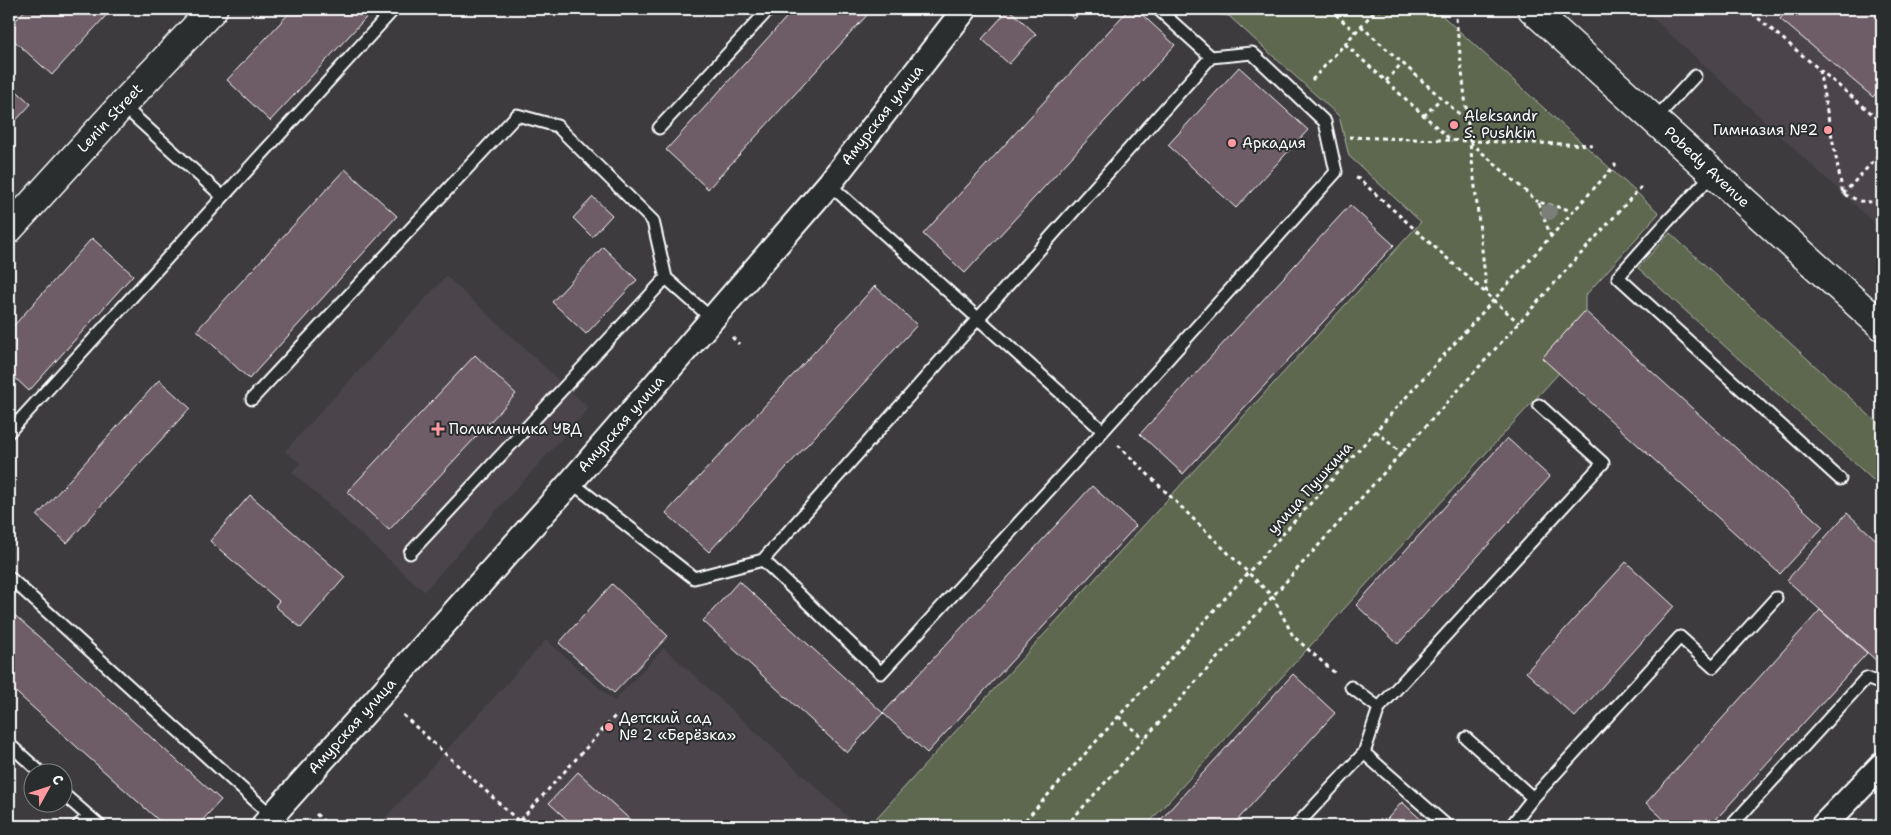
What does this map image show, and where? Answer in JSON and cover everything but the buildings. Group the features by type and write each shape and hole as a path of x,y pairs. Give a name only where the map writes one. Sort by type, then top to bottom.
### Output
{"main road":[{"name":"Lenin Street","path":"9,229 213,9"},
{"name":"Pobedy Avenue","path":"1532,9 1882,326"}],"street":[{"name":"Амурская улица","path":"267,821 571,482 711,318 829,184 965,9"},
{"path":"1823,826 1882,765"}],"lane":[{"path":"11,426 394,9"},
{"path":"660,128 769,9"},
{"path":"1158,9 1210,57"},
{"path":"571,482 694,578 764,560 1210,57 1252,54 1325,122 1336,172 1104,431 881,673 764,560"},
{"path":"1655,120 1695,76"},
{"path":"122,105 223,197"},
{"path":"252,399 517,115 557,126 653,221 666,278 711,318"},
{"path":"1713,174 1618,277 1840,479"},
{"path":"829,184 1104,431"},
{"path":"410,553 666,278"},
{"path":"1296,826 1364,753 1379,708 1603,463 1539,405"},
{"path":"9,577 267,821"},
{"path":"1511,826 1533,798 1680,637 1713,667 1776,598"},
{"path":"1731,826 1866,678 1882,684"},
{"path":"1351,687 1379,708"},
{"path":"1466,738 1533,798"},
{"path":"9,744 29,762"},
{"path":"1364,753 1448,826"},
{"path":"72,802 100,826"},
{"path":"78,826 88,816"}],"path":[{"path":"1330,9 1355,32"},
{"path":"1298,96 1372,14 1383,9"},
{"path":"1752,13 1882,122"},
{"path":"1456,18 1487,294"},
{"path":"1361,26 1467,122"},
{"path":"1345,44 1452,140"},
{"path":"1386,81 1402,63"},
{"path":"1819,69 1843,194"},
{"path":"1424,116 1441,98"},
{"path":"1328,137 1595,145"},
{"path":"1470,141 1538,202 1551,237"},
{"path":"1843,194 1882,152"},
{"name":"улица Пушкина","path":"1020,826 1616,164"},
{"path":"1336,172 1359,178 1519,323"},
{"path":"1066,826 1641,187"},
{"path":"1843,194 1860,201 1882,203"},
{"path":"1538,202 1574,211"},
{"path":"1104,431 1272,597 1293,636 1351,687"},
{"path":"1376,431 1402,454"},
{"path":"515,826 617,714"},
{"path":"403,715 524,826"},
{"path":"1119,717 1144,739"},
{"path":"316,814 329,826"}],"shaded area":[{"name":"Гимназия №2","path":"1643,9 1882,9 1882,230 1689,51"},
{"name":"Поликлиника УВД","path":"446,276 589,408 424,591 292,472 300,463 285,451"},
{"name":"Детский сад № 2 «Берёзка»","path":"546,640 614,701 664,648 858,826 378,826"}],"green space":[{"path":"1186,9 1435,9 1659,213 1585,296 1585,311 1543,357 1559,373 1146,826 869,826 1421,222 1349,156 1339,116 1229,16"},
{"path":"1670,233 1882,427 1882,488 1638,268"}],"place":[{"name":"Aleksandr S. Pushkin","path":"1454,125"},
{"name":"Гимназия №2","path":"1828,130"},
{"name":"Аркадия","path":"1232,143"},
{"name":"Поликлиника УВД","path":"438,429"},
{"name":"Детский сад № 2 «Берёзка»","path":"609,727"}]}
